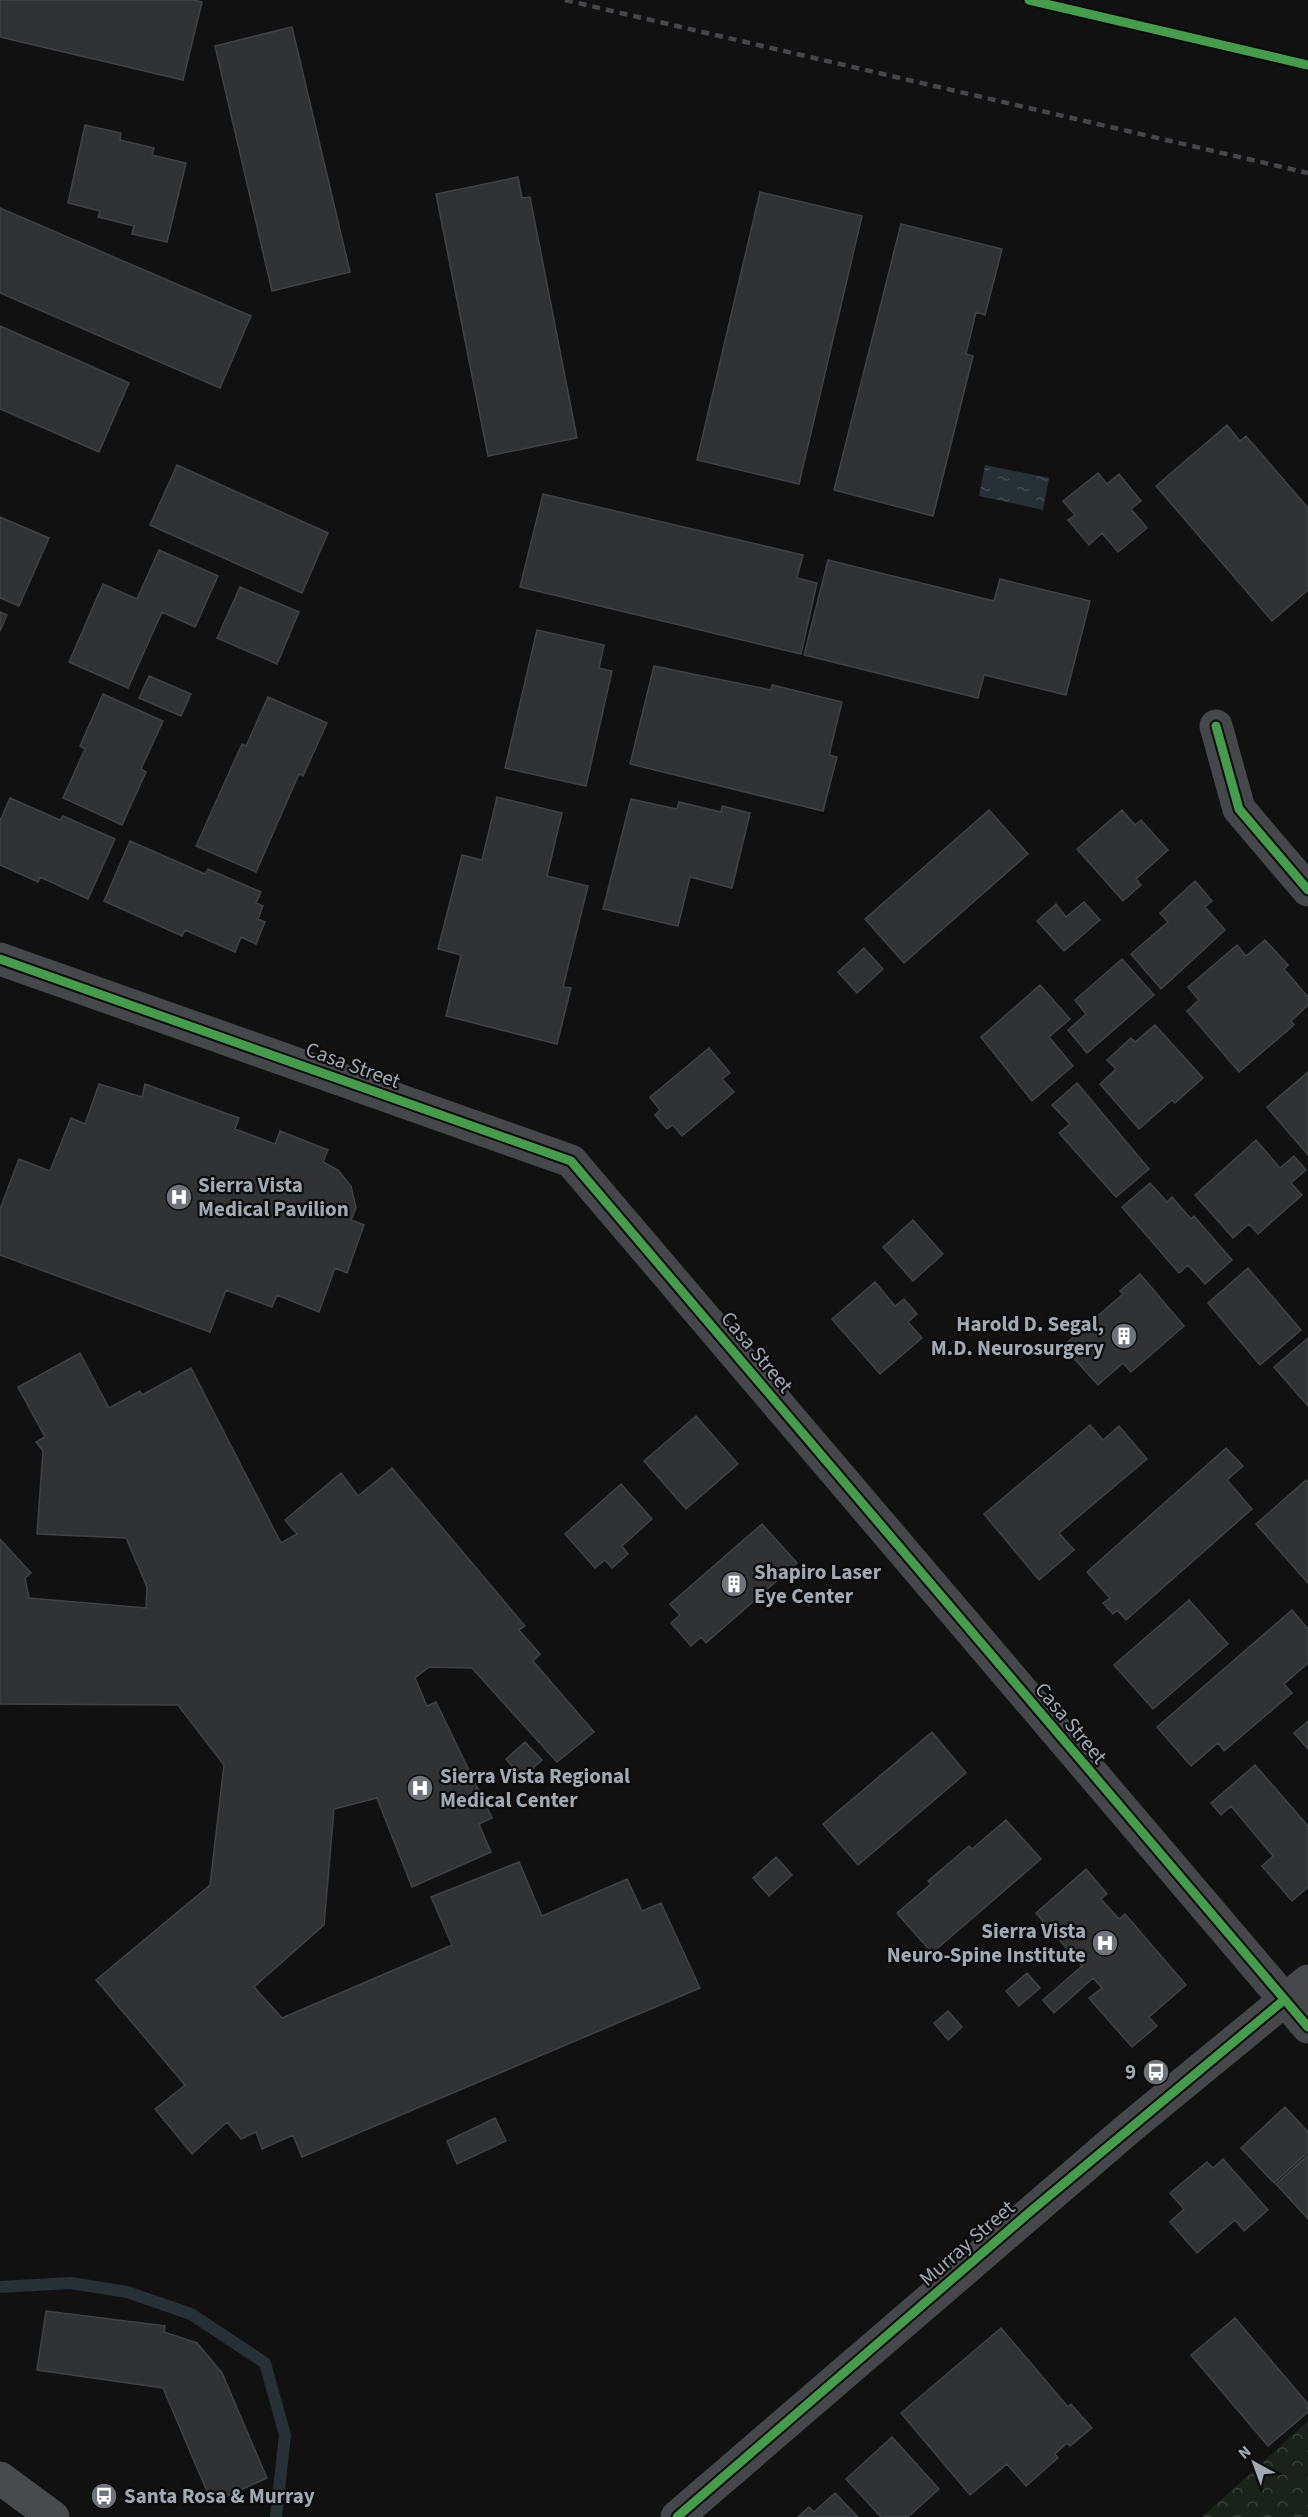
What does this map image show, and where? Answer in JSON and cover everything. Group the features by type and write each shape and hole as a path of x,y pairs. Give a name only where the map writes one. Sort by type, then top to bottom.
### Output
{"highway":[{"path":"0,2478 53,2517"}],"street":[{"path":"1216,726 1239,809 1308,890"},
{"name":"Casa Street","path":"3,970 571,1161 1296,1990 1308,2027"},
{"name":"Murray Street","path":"677,2517 1040,2204 1296,1990"}],"green space":[{"path":"1308,2421 1308,2517 1202,2517"}],"water":[{"path":"985,465 1049,478 1043,510 979,496"}],"building":[{"path":"0,0 194,0 202,2 183,80 0,37"},
{"path":"292,27 350,272 272,291 215,46"},
{"path":"85,125 121,133 120,140 154,148 152,155 186,163 167,242 132,234 134,226 98,217 100,211 68,203"},
{"path":"518,177 522,198 530,197 577,438 488,456 436,194"},
{"path":"760,192 862,216 799,484 697,460"},
{"path":"0,208 251,316 220,388 0,293"},
{"path":"901,224 1002,249 985,315 976,312 966,354 973,356 933,516 834,490"},
{"path":"0,326 129,383 99,452 0,409"},
{"path":"1227,425 1240,441 1246,436 1308,508 1308,590 1272,621 1156,486"},
{"path":"177,465 328,533 302,593 150,525"},
{"path":"1098,473 1107,484 1119,474 1141,501 1131,509 1147,528 1118,552 1102,533 1089,545 1068,520 1075,515 1063,501"},
{"path":"543,494 803,555 797,578 817,583 801,654 520,587"},
{"path":"0,517 49,538 19,606 0,598"},
{"path":"159,550 218,576 195,627 162,612 128,688 69,662 103,584 137,599"},
{"path":"828,560 994,601 1000,579 1090,601 1066,695 984,675 978,698 804,655"},
{"path":"240,587 299,612 277,664 217,638"},
{"path":"0,612 7,615 0,631"},
{"path":"537,630 604,645 599,668 612,671 586,786 505,768"},
{"path":"654,666 771,690 772,685 842,702 829,755 837,757 823,811 630,764"},
{"path":"149,676 191,694 181,716 139,698"},
{"path":"103,694 163,721 141,769 146,772 122,825 63,798 85,749 80,746"},
{"path":"268,697 327,723 303,776 299,774 256,872 196,846 242,744 246,746"},
{"path":"497,797 562,813 547,876 588,886 563,987 571,988 557,1044 446,1016 461,955 438,949 462,855 482,860"},
{"path":"10,798 60,820 63,816 115,839 88,899 40,877 38,882 0,865 0,821"},
{"path":"631,799 677,809 679,802 721,812 722,806 750,813 732,888 690,877 678,926 603,909"},
{"path":"989,810 1028,854 904,963 865,919"},
{"path":"1122,810 1135,825 1141,820 1168,850 1136,879 1141,885 1123,901 1077,849"},
{"path":"130,841 205,874 208,869 261,892 256,903 263,906 258,919 265,922 256,944 241,937 235,952 185,930 182,936 104,901"},
{"path":"1195,881 1212,901 1205,907 1225,930 1161,989 1131,954 1168,922 1160,913"},
{"path":"1084,902 1100,920 1064,951 1037,921 1056,904 1066,917"},
{"path":"1265,940 1288,965 1284,969 1308,997 1308,1005 1291,1021 1294,1025 1239,1072 1187,1011 1199,1000 1188,987 1237,945 1246,956"},
{"path":"864,948 883,969 857,993 838,972"},
{"path":"1122,959 1154,995 1087,1053 1068,1030 1086,1014 1075,1000"},
{"path":"1040,985 1070,1019 1049,1037 1073,1066 1032,1101 981,1037"},
{"path":"1155,1025 1203,1078 1175,1103 1172,1100 1139,1129 1100,1084 1116,1069 1107,1060 1131,1038 1135,1042"},
{"path":"709,1048 730,1073 722,1079 734,1092 682,1136 673,1125 667,1129 655,1115 660,1110 650,1097"},
{"path":"1308,1072 1308,1155 1267,1107"},
{"path":"1077,1083 1149,1169 1116,1197 1059,1133 1070,1124 1052,1105"},
{"name":"Sierra Vista Medical Pavilion","path":"99,1084 142,1097 145,1084 239,1118 235,1129 275,1144 280,1131 328,1150 323,1162 338,1170 351,1186 356,1208 351,1220 364,1225 347,1273 335,1268 319,1312 277,1295 272,1307 226,1290 210,1332 0,1255 0,1209 19,1159 50,1171 71,1118 85,1124"},
{"path":"1256,1140 1280,1168 1294,1156 1306,1170 1291,1183 1302,1195 1258,1234 1249,1224 1233,1238 1195,1195"},
{"path":"1150,1183 1167,1202 1172,1197 1191,1219 1194,1216 1232,1260 1205,1284 1188,1265 1179,1273 1122,1207"},
{"path":"913,1220 943,1254 913,1281 883,1247"},
{"path":"1248,1268 1301,1330 1260,1365 1208,1303"},
{"name":"Harold D. Segal, M.D. Neurosurgery","path":"1140,1274 1184,1326 1131,1372 1123,1363 1098,1385 1063,1346 1123,1294 1120,1291"},
{"path":"875,1282 895,1306 904,1299 917,1314 908,1322 922,1338 880,1374 832,1319"},
{"path":"1308,1338 1308,1406 1274,1367"},
{"path":"80,1353 109,1408 140,1391 142,1395 191,1368 281,1543 297,1534 285,1520 341,1473 358,1496 392,1468 525,1626 519,1630 540,1654 533,1661 594,1732 557,1762 472,1668 429,1667 415,1678 427,1706 436,1702 492,1818 479,1824 491,1852 412,1887 377,1798 334,1809 324,1925 254,1987 282,2018 452,1945 431,1897 519,1862 542,1916 627,1879 642,1911 661,1903 700,1988 302,2157 293,2135 262,2149 256,2132 241,2139 227,2122 192,2154 155,2109 185,2085 96,1980 210,1885 224,1765 178,1705 0,1704 0,1539 31,1573 25,1578 29,1598 146,1608 147,1587 126,1538 37,1534 43,1451 36,1442 45,1437 18,1387"},
{"path":"696,1416 738,1464 686,1509 644,1461"},
{"path":"1090,1425 1103,1440 1119,1426 1147,1459 1059,1533 1074,1550 1039,1580 984,1514"},
{"path":"1226,1448 1243,1466 1227,1480 1252,1509 1126,1620 1117,1610 1113,1614 1103,1603 1110,1598 1087,1572"},
{"path":"1306,1480 1308,1482 1308,1583 1256,1524"},
{"path":"621,1484 652,1519 622,1546 628,1554 612,1568 605,1560 595,1568 565,1534"},
{"name":"Shapiro Laser Eye Center","path":"762,1524 797,1563 706,1643 701,1637 691,1646 671,1623 680,1615 670,1604"},
{"path":"1189,1600 1228,1644 1153,1709 1114,1665"},
{"path":"1292,1610 1308,1629 1308,1663 1284,1684 1292,1693 1224,1751 1218,1743 1191,1766 1157,1727"},
{"path":"1308,1721 1308,1749 1294,1733"},
{"path":"932,1732 966,1773 858,1865 823,1824"},
{"path":"525,1742 542,1760 522,1778 506,1759"},
{"path":"1255,1765 1308,1826 1308,1887 1292,1901 1262,1866 1273,1856 1231,1806 1221,1815 1211,1803"},
{"path":"1006,1820 1041,1859 932,1953 897,1913 931,1884 928,1881 969,1846 972,1849"},
{"path":"776,1857 792,1875 769,1896 753,1878"},
{"name":"Sierra Vista Neuro-Spine Institute","path":"1086,1869 1107,1894 1101,1899 1119,1919 1125,1914 1186,1985 1149,2017 1157,2026 1132,2047 1089,1998 1102,1988 1093,1978 1054,2013 1043,2000 1082,1966 1036,1913"},
{"path":"1027,1973 1040,1988 1019,2006 1006,1991"},
{"path":"948,2011 962,2027 948,2040 934,2023"},
{"path":"1285,2107 1308,2132 1308,2152 1274,2183 1241,2148"},
{"path":"495,2118 506,2141 457,2164 447,2141"},
{"path":"1308,2155 1308,2219 1276,2184"},
{"path":"1223,2159 1268,2210 1244,2231 1235,2220 1197,2253 1170,2222 1184,2209 1170,2193 1207,2162 1213,2168"},
{"path":"46,2311 165,2326 164,2332 197,2343 222,2373 267,2478 212,2503 163,2388 37,2370"},
{"path":"1235,2318 1308,2404 1308,2412 1268,2446 1191,2355"},
{"path":"1001,2328 1068,2407 1071,2404 1092,2428 1070,2446 1067,2443 1055,2454 1058,2458 1026,2486 1007,2464 970,2495 901,2413"},
{"path":"892,2437 939,2489 908,2517 881,2517 846,2479"},
{"path":"835,2493 858,2517 798,2517 809,2507 814,2512"}],"waterway":[{"path":"0,2287 71,2283 127,2292 191,2314 265,2363 285,2435 276,2517"}],"railway":[{"path":"565,0 1308,173"}],"cycle path":[{"path":"1029,0 1308,65"},
{"path":"1216,726 1239,809 1308,890"},
{"path":"0,959 571,1161 1308,2027"},
{"path":"677,2517 1031,2211 1284,2000"}],"place":[{"name":"Sierra Vista Medical Pavilion","path":"179,1197"},
{"name":"Harold D. Segal, M.D. Neurosurgery","path":"1124,1336"},
{"name":"Shapiro Laser Eye Center","path":"734,1584"},
{"name":"Sierra Vista Regional Medical Center","path":"420,1788"},
{"name":"Sierra Vista Neuro-Spine Institute","path":"1105,1943"},
{"name":"9","path":"1156,2072"},
{"name":"Santa Rosa & Murray","path":"104,2496"}]}
